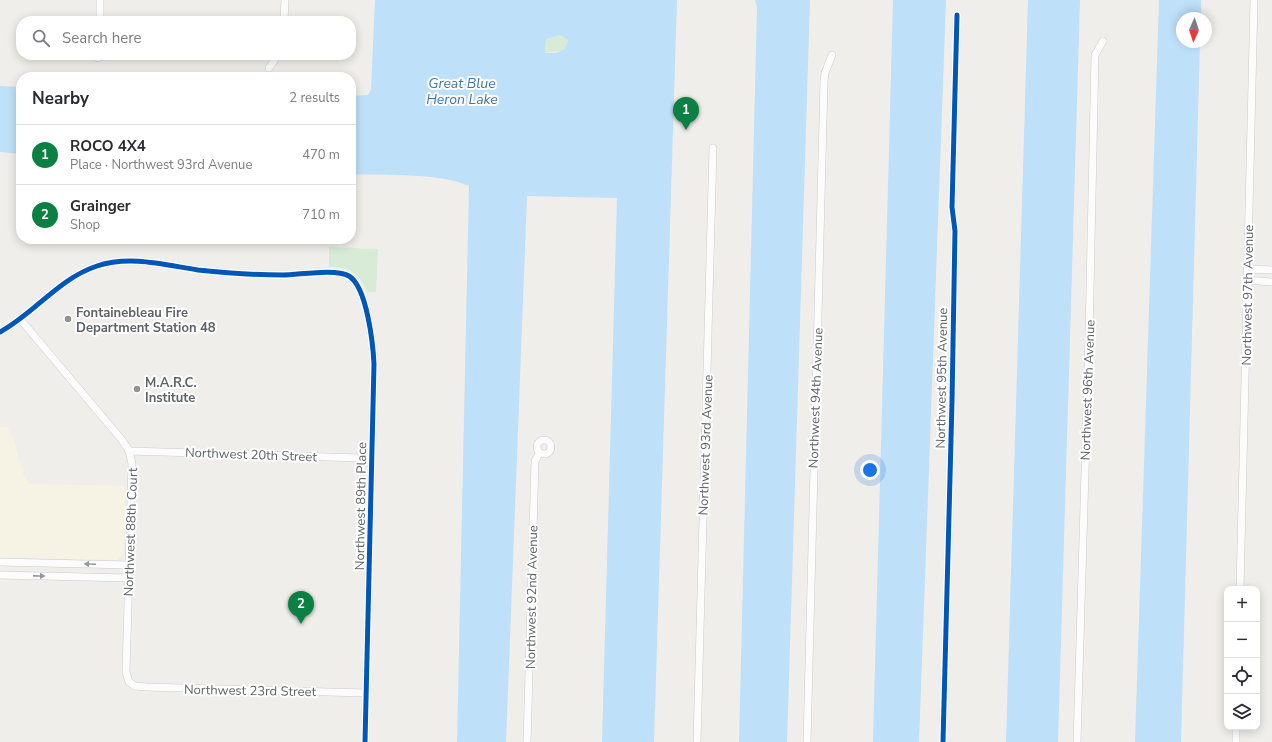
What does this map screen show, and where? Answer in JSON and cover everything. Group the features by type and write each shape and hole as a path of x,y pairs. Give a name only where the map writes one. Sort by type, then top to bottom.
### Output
{"street":[{"path":"100,0 100,16"},
{"path":"278,0 285,0 284,16"},
{"name":"Northwest 97th Avenue","path":"1240,586 1254,0"},
{"name":"Northwest 95th Avenue","path":"943,742 952,402 955,231 952,207 957,15"},
{"name":"Northwest 96th Avenue","path":"1077,742 1089,336 1095,55 1103,41"},
{"name":"Northwest 94th Avenue","path":"807,742 824,81 825,73 832,55"},
{"path":"269,68 275,60"},
{"name":"Northwest 93rd Avenue","path":"697,742 713,148"},
{"name":"Northwest 89th Place","path":"20,318 65,282 95,266 116,262 149,262 237,274 282,275 333,273 348,276 354,281 361,296 373,347 374,381 365,742"},
{"path":"1247,269 1272,270"},
{"path":"1247,280 1272,282"},
{"path":"0,332 20,318"},
{"name":"Northwest 88th Court","path":"20,318 129,451 132,464 126,676 129,682 135,686"},
{"name":"Northwest 20th Street","path":"129,451 361,458 372,457"},
{"name":"Northwest 92nd Avenue","path":"527,742 535,461 539,454"},
{"path":"0,571 3,562 129,565"},
{"path":"0,575 128,578"},
{"name":"Northwest 23rd Street","path":"135,686 157,688 366,693"},
{"path":"1236,730 1236,742"}],"shaded area":[{"path":"0,427 7,427 14,441 24,477 29,484 125,486 123,552 121,557 117,560 0,557"}],"green space":[{"path":"560,35 568,40 565,50 545,53 546,39"},
{"path":"329,247 378,249 376,292 367,292 357,275 348,269 329,267"}],"water":[{"name":"Great Blue Heron Lake","path":"375,0 677,0 654,742 602,742 617,198 527,196 506,742 457,742 469,186 442,178 356,174 356,96 368,95 371,90","holes":["560,35 568,40 565,49 555,53 545,53 546,39"]},
{"path":"755,0 810,0 787,742 739,742 757,7"},
{"path":"893,0 946,0 919,742 873,742"},
{"path":"1028,0 1080,0 1058,742 1006,742"},
{"path":"1159,0 1201,0 1201,12 1176,12 1176,48 1200,48 1181,742 1135,742"},
{"path":"0,86 16,87 16,154 0,152"}],"cycle path":[{"path":"943,742 952,402 955,231 952,207 957,15"},
{"path":"0,332 24,316 70,279 97,266 122,261 148,262 198,270 230,273 283,275 335,272 349,276 355,282 365,303 374,364 365,742"}],"place":[{"name":"ROCO 4X4","path":"686,130"},
{"name":"Fontainebleau Fire Department Station 48","path":"68,319"},
{"name":"M.A.R.C. Institute","path":"137,389"},
{"name":"Grainger","path":"301,624"}]}
